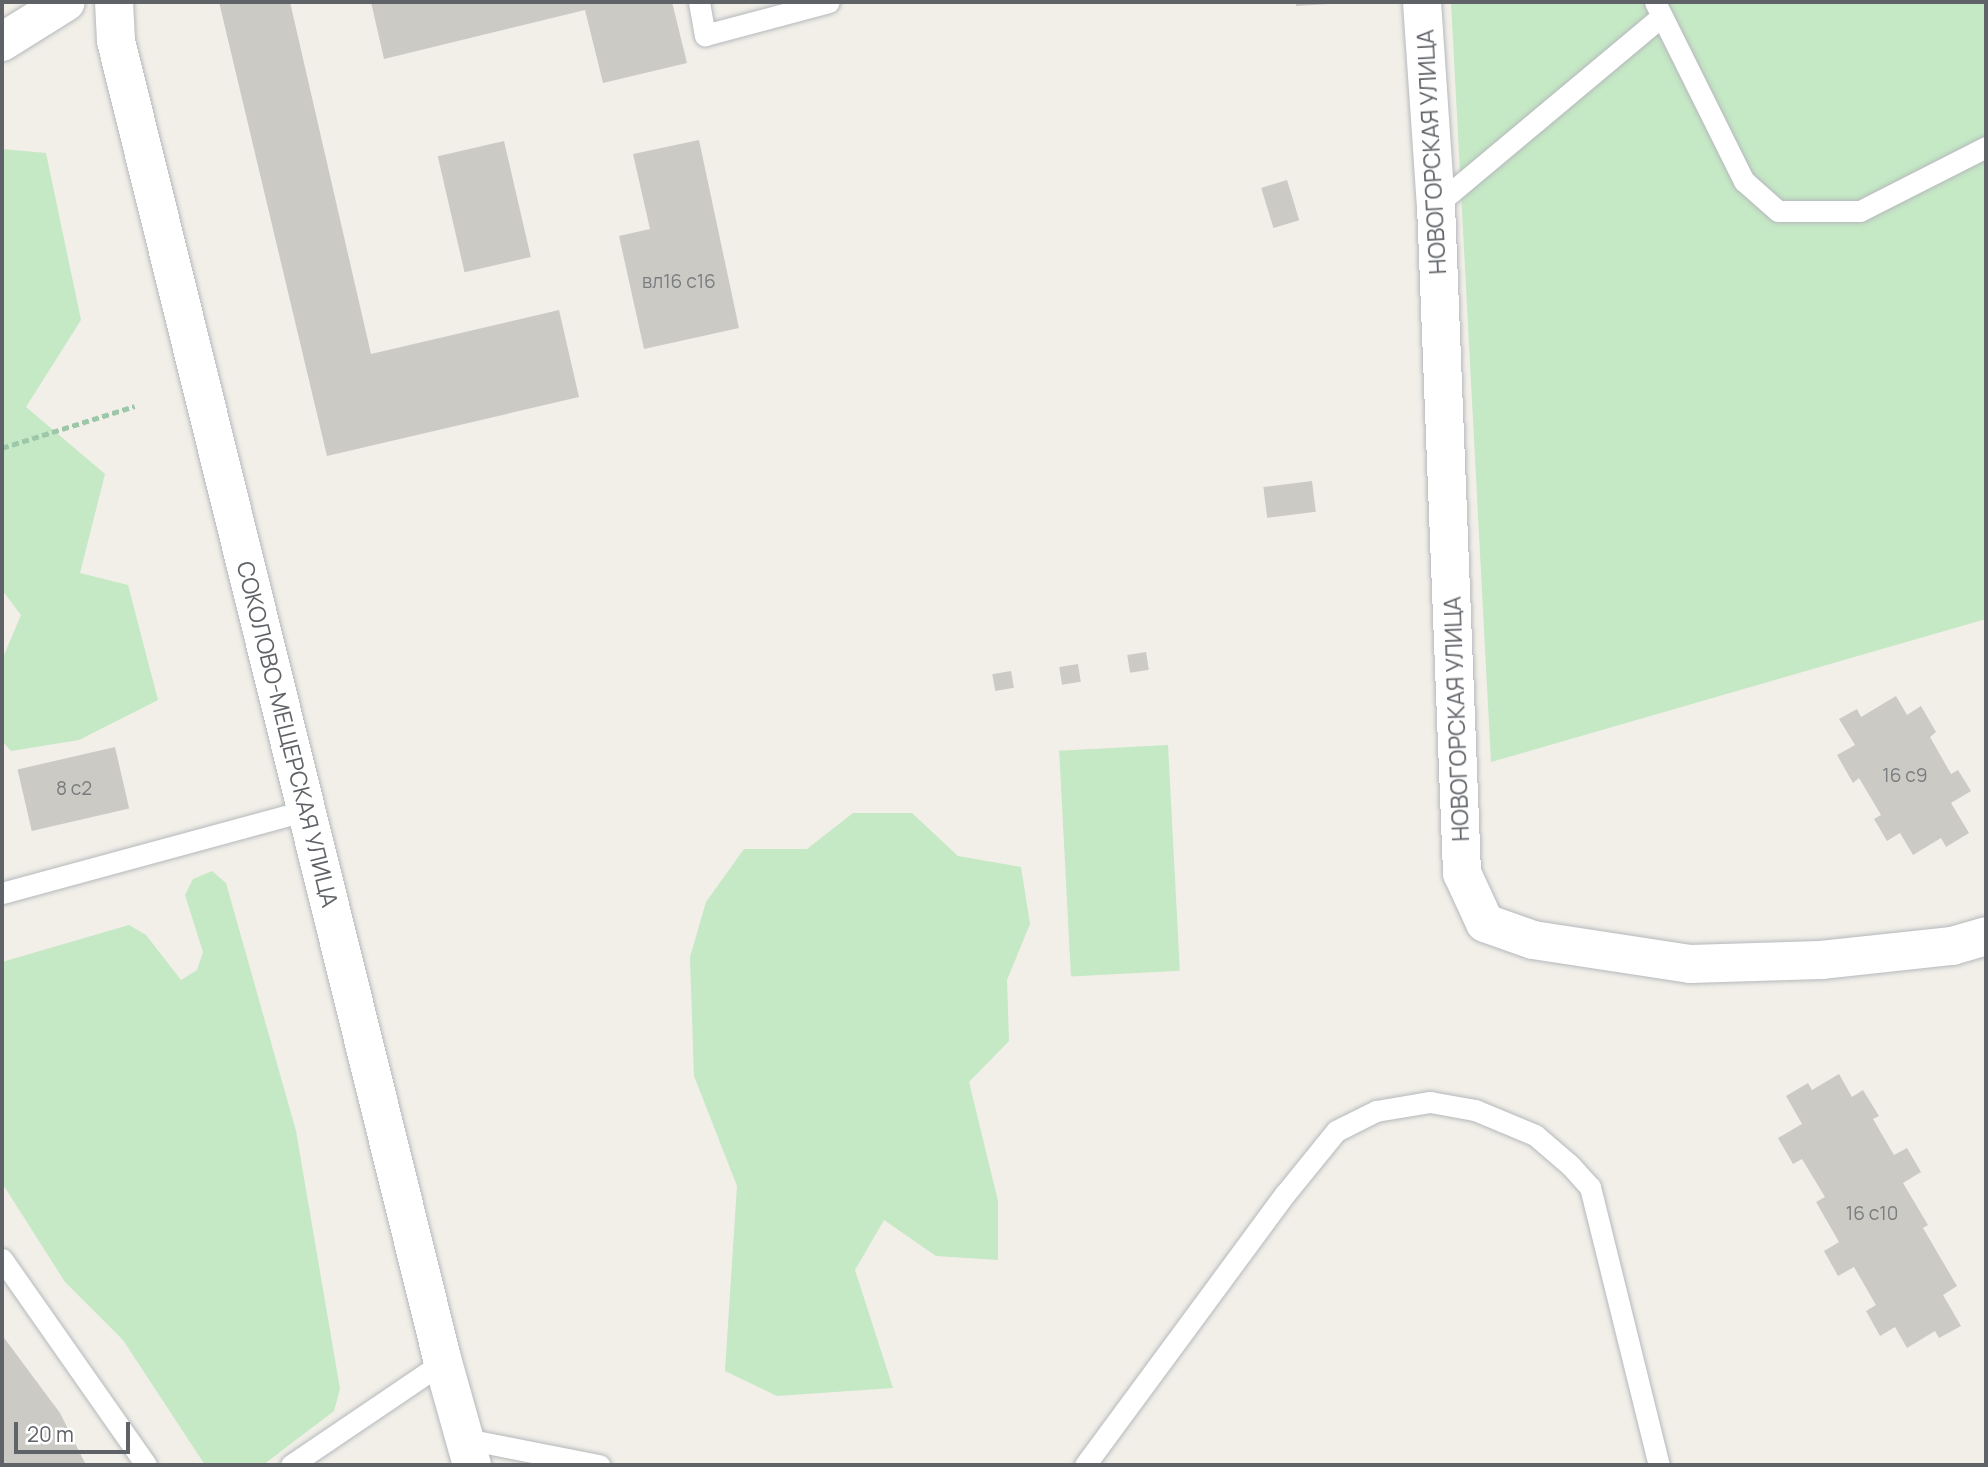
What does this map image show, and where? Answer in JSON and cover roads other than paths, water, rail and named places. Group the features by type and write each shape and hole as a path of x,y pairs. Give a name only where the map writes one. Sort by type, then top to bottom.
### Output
{"street":[{"path":"2,42 66,2"},
{"name":"СОКОЛОВО-МЕЩЕРСКАЯ УЛИЦА","path":"114,2 116,41 443,1362 469,1452"},
{"name":"НОВОГОРСКАЯ УЛИЦА","path":"1422,2 1436,205 1462,873 1485,923 1533,940 1690,964 1821,960 1952,946 1986,936"}],"lane":[{"path":"699,2 705,35 829,2"},
{"path":"1436,205 1658,9 1744,181 1778,211 1860,211 1986,147"},
{"path":"2,894 307,810"},
{"path":"1085,1465 1285,1194 1336,1131 1376,1111 1430,1102 1475,1110 1535,1135 1570,1165 1590,1187 1659,1465"},
{"path":"2,1259 146,1465"},
{"path":"291,1465 443,1362"},
{"path":"469,1452 598,1465"}]}
